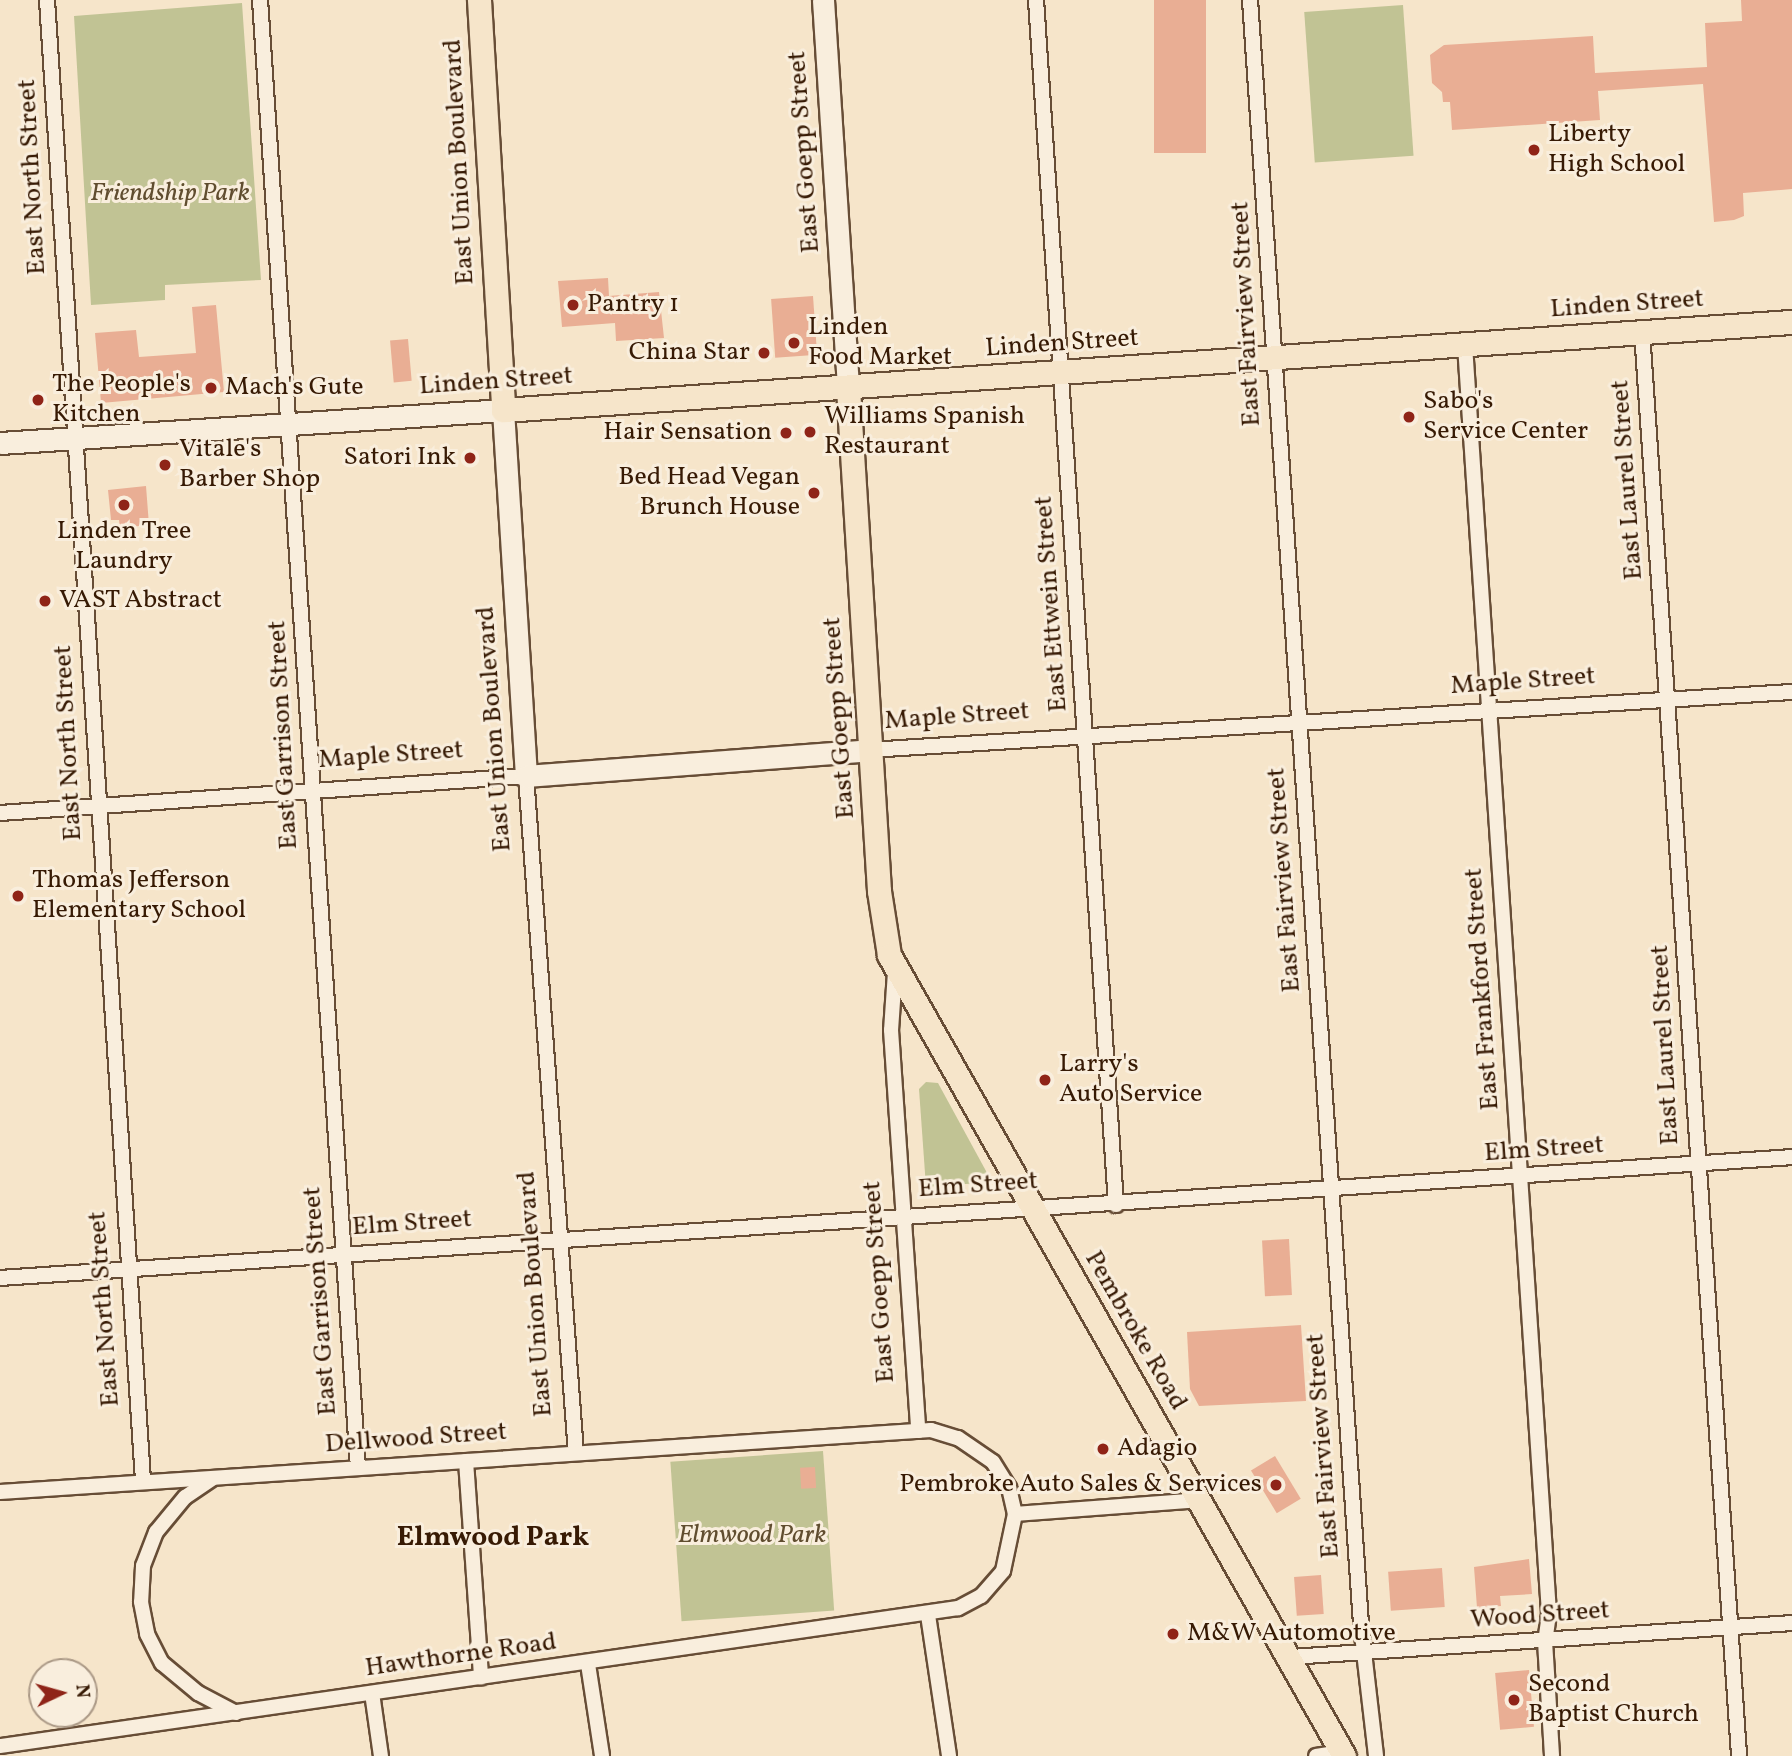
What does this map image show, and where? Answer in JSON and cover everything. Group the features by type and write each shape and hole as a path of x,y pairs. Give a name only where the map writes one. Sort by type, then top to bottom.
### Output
{"main road":[{"name":"East Union Boulevard","path":"478,0 503,410"},
{"name":"Linden Street","path":"503,410 1792,322"},
{"name":"East Goepp Street","path":"848,388 879,891 895,972"},
{"name":"Pembroke Road","path":"895,972 1291,1657 1343,1754"}],"street":[{"name":"East North Street","path":"47,0 97,807 143,1482"},
{"name":"East Garrison Street","path":"260,0 310,789 358,1467"},
{"name":"East Goepp Street","path":"823,0 848,388"},
{"name":"East Ettwein Street","path":"1036,0 1116,1205"},
{"name":"East Fairview Street","path":"1250,0 1363,1651 1376,1756"},
{"name":"East Laurel Street","path":"1643,332 1728,1628 1739,1756"},
{"name":"East Frankford Street","path":"1465,345 1549,1614 1545,1641 1552,1756"},
{"name":"Linden Street","path":"0,443 503,410"},
{"name":"East Union Boulevard","path":"503,410 526,776 576,1453"},
{"name":"Maple Street","path":"0,813 869,750 1792,692"},
{"name":"East Goepp Street","path":"895,972 891,1030 918,1431"},
{"name":"Elm Street","path":"0,1278 559,1237 1030,1206 1116,1205 1792,1157"},
{"name":"Dellwood Street","path":"0,1492 918,1431 950,1435 979,1450 1002,1473 1015,1514"},
{"path":"466,1461 481,1677"},
{"path":"213,1478 185,1497 156,1532 143,1566 141,1602 147,1634 162,1663 198,1693 236,1713"},
{"path":"1015,1514 1200,1500"},
{"name":"Hawthorne Road","path":"0,1746 23,1750 236,1713 928,1615 958,1608 993,1584 1009,1558 1015,1514"},
{"path":"928,1615 950,1756"},
{"name":"Wood Street","path":"1291,1657 1792,1623"},
{"path":"588,1664 602,1756"},
{"path":"372,1693 381,1756"},
{"path":"1316,1756 1343,1754"}],"green space":[{"name":"Friendship Park","path":"242,3 261,280 165,285 165,300 91,305 74,16"},
{"path":"1403,5 1414,156 1315,163 1304,12"},
{"path":"926,1082 938,1083 992,1182 926,1187 919,1089"},
{"name":"Elmwood Park","path":"823,1451 834,1611 682,1621 670,1462"}],"building":[{"path":"1154,0 1206,0 1206,153 1154,153"},
{"path":"1741,0 1792,0 1792,189 1743,193 1744,216 1734,220 1714,222 1703,84 1598,91 1600,120 1452,130 1450,102 1443,102 1442,92 1432,83 1430,55 1444,45 1593,36 1595,73 1707,67 1705,23 1742,21"},
{"path":"608,278 609,296 659,292 664,338 616,341 615,323 562,327 558,281"},
{"path":"813,296 817,355 775,358 771,299"},
{"path":"216,305 224,392 101,403 95,333 136,330 139,357 196,353 192,307"},
{"path":"408,339 412,381 394,382 390,341"},
{"path":"146,486 149,525 120,528 119,520 111,520 108,490"},
{"path":"1289,1239 1292,1295 1265,1296 1262,1240"},
{"path":"1301,1325 1306,1401 1199,1406 1190,1389 1187,1332"},
{"name":"Pembroke Auto Sales & Services","path":"1275,1456 1301,1499 1277,1513 1251,1470"},
{"path":"815,1467 816,1488 801,1489 800,1468"},
{"path":"1529,1559 1532,1594 1500,1596 1501,1606 1477,1608 1474,1567"},
{"path":"1442,1568 1445,1607 1391,1611 1388,1572"},
{"path":"1321,1575 1324,1614 1297,1616 1294,1577"},
{"name":"Second Baptist Church","path":"1529,1670 1534,1727 1500,1730 1495,1673"}],"place":[{"name":"Liberty High School","path":"1534,150"},
{"name":"Pantry 1","path":"573,305"},
{"name":"Linden Food Market","path":"794,343"},
{"name":"China Star","path":"764,353"},
{"name":"Mach's Gute","path":"211,388"},
{"name":"The People's Kitchen","path":"38,400"},
{"name":"Sabo's Service Center","path":"1409,417"},
{"name":"Williams Spanish Restaurant","path":"810,432"},
{"name":"Hair Sensation","path":"786,433"},
{"name":"Satori Ink","path":"470,458"},
{"name":"Vitale's Barber Shop","path":"165,465"},
{"name":"Bed Head Vegan Brunch House","path":"814,493"},
{"name":"Linden Tree Laundry","path":"124,505"},
{"name":"VAST Abstract","path":"45,601"},
{"name":"Thomas Jefferson Elementary School","path":"18,896"},
{"name":"Larry's Auto Service","path":"1045,1080"},
{"name":"Adagio","path":"1103,1449"},
{"name":"Pembroke Auto Sales & Services","path":"1276,1485"},
{"name":"M&W Automotive","path":"1173,1634"},
{"name":"Second Baptist Church","path":"1514,1700"}],"district":[{"name":"Elmwood Park","path":"493,1538"}]}
